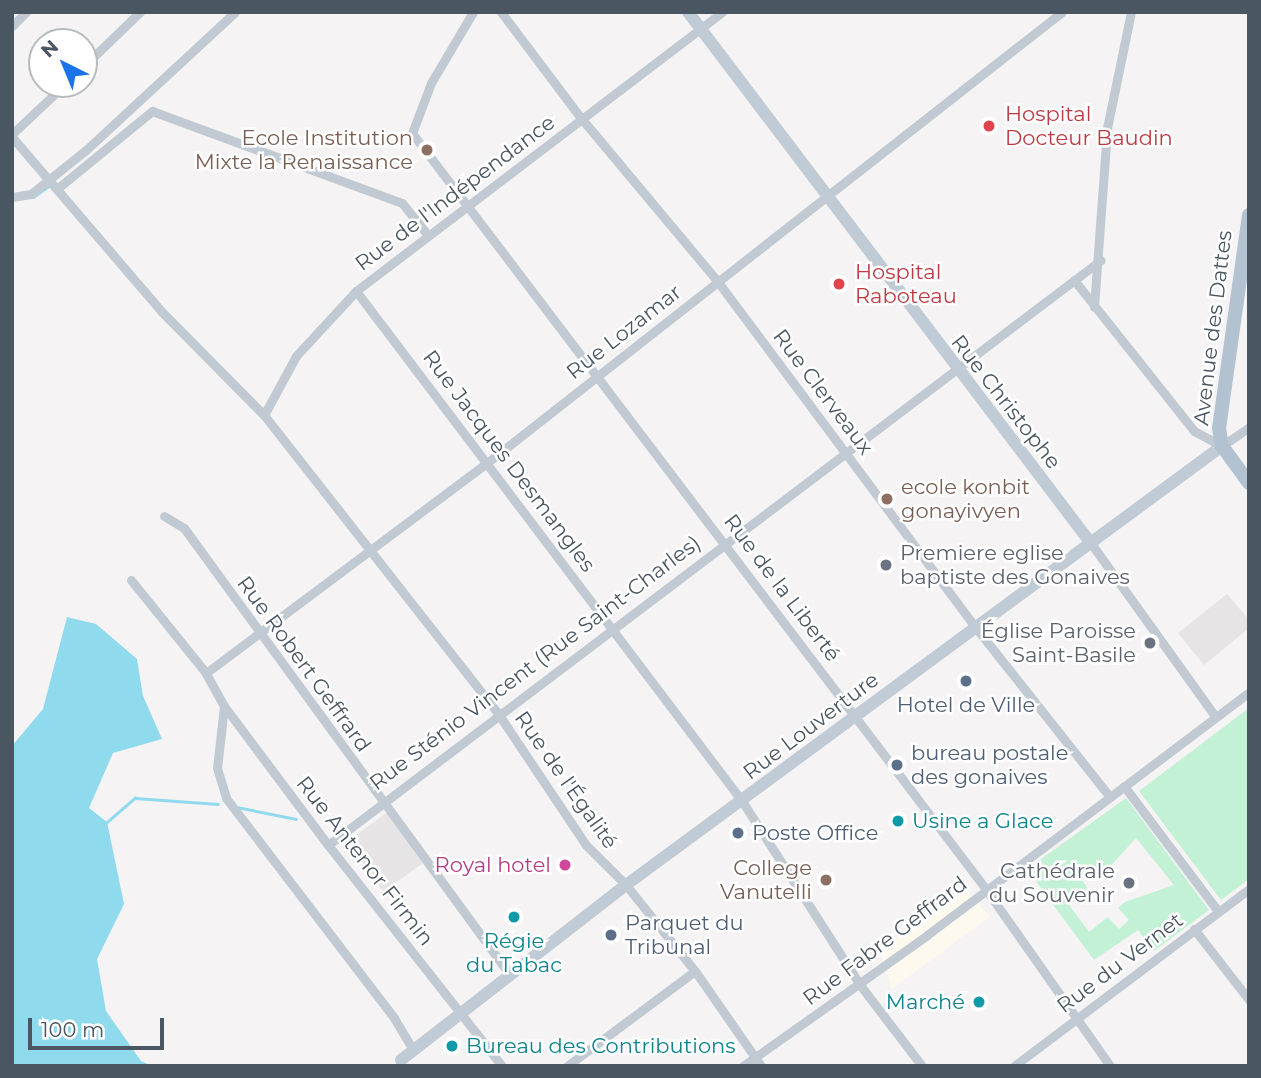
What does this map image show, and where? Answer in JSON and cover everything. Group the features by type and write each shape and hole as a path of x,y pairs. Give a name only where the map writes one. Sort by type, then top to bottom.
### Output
{"main road":[{"name":"Avenue des Dattes","path":"1222,446 1219,428 1249,215"},
{"path":"1222,446 1249,483"}],"street":[{"path":"12,26 26,12"},
{"path":"98,52 139,12"},
{"path":"12,197 31,194 170,75 235,12"},
{"name":"Rue de la Liberté","path":"473,12 431,83 411,132 725,541 985,888 1074,1020 1110,1066"},
{"name":"Rue Clerveaux","path":"501,12 581,118 718,282 976,628 1110,797"},
{"name":"Rue Christophe","path":"688,12 825,197 1090,542 1215,716"},
{"name":"Rue de l'Indépendance","path":"264,415 296,356 356,291 427,234 468,206 722,12"},
{"name":"Rue Lozamar","path":"206,674 367,548 488,462 1062,12"},
{"path":"1094,307 1101,260 1107,128 1131,12"},
{"path":"12,136 51,98"},
{"path":"58,188 152,111 402,203 427,234"},
{"name":"Rue de l'Égalité","path":"12,136 162,312 264,415 499,715 586,845 626,885 695,971 761,1066"},
{"name":"Rue Sténio Vincent (Rue Saint-Charles)","path":"328,845 382,800 499,715 725,541 1101,260"},
{"path":"1074,280 1194,431 1222,446"},
{"name":"Rue Jacques Desmangles","path":"356,291 613,627 742,801 860,985 922,1066"},
{"name":"Rue Louverture","path":"403,1063 413,1050 626,885 1249,427"},
{"name":"Rue Robert Geffrard","path":"164,516 184,528 257,633 510,975"},
{"name":"Rue Antenor Firmin","path":"131,580 206,674 224,706 328,845 502,1066"},
{"name":"Rue Fabre Geffrard","path":"743,1066 860,985 985,888 1249,692"},
{"path":"224,706 216,768 226,798 394,1018 413,1050"},
{"path":"1124,786 1218,911"},
{"name":"Rue du Vernet","path":"1014,1066 1249,889"},
{"path":"1194,929 1249,1000"},
{"path":"567,1066 695,971"}],"shaded area":[{"path":"1227,594 1249,620 1249,628 1204,665 1178,633"},
{"path":"389,811 425,861 383,892 347,842"},
{"path":"964,888 990,916 892,989 880,949"}],"green space":[{"path":"1249,708 1249,879 1221,900 1139,791"},
{"path":"1126,798 1209,910 1154,951 1138,930 1094,960 1027,869","holes":["1136,838 1174,885 1125,902 1118,908 1129,920 1119,929 1108,917 1089,932 1069,905 1088,889 1080,877 1089,869 1098,880"]}],"water":[{"path":"67,617 96,624 137,659 143,696 162,739 113,753 89,808 107,822 124,904 97,959 106,1011 141,1061 152,1066 12,1066 12,746 43,709"}],"waterway":[{"path":"33,197 50,185"},
{"path":"107,822 135,798 218,804"},
{"path":"237,807 296,819"}],"place":[{"name":"Hospital Docteur Baudin","path":"989,126"},
{"name":"Ecole Institution Mixte la Renaissance","path":"427,150"},
{"name":"Hospital Raboteau","path":"839,284"},
{"name":"ecole konbit gonayivyen","path":"887,499"},
{"name":"Premiere eglise baptiste des Gonaives","path":"886,565"},
{"name":"Église Paroisse Saint-Basile","path":"1150,643"},
{"name":"Hotel de Ville","path":"966,681"},
{"name":"bureau postale des gonaives","path":"897,765"},
{"name":"Usine a Glace","path":"898,821"},
{"name":"Poste Office","path":"738,833"},
{"name":"Royal hotel","path":"565,865"},
{"name":"College Vanutelli","path":"826,880"},
{"name":"Cathédrale du Souvenir","path":"1129,883"},
{"name":"Régie du Tabac","path":"514,917"},
{"name":"Parquet du Tribunal","path":"611,935"},
{"name":"Marché","path":"979,1002"},
{"name":"Bureau des Contributions","path":"452,1046"}]}
